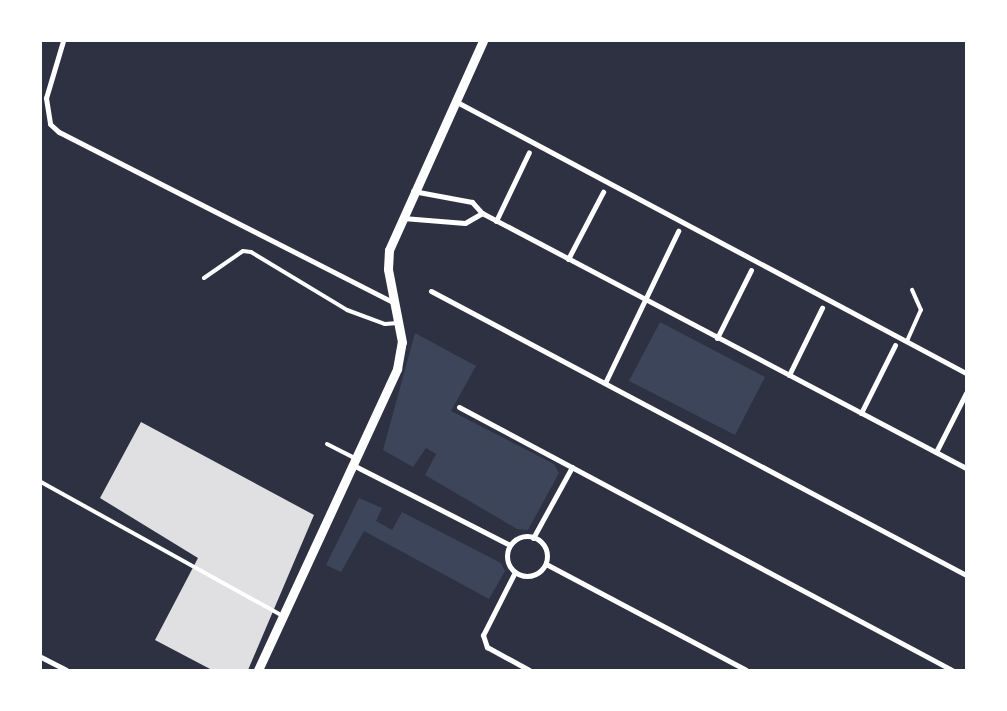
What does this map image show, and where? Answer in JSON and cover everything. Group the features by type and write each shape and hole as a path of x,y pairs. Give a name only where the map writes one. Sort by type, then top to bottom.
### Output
{"street":[{"path":"62,41 46,98 50,124 58,132 396,304"},
{"path":"258,670 397,369 400,322 388,269 389,250 413,191 482,42"},
{"path":"455,101 966,373"},
{"path":"496,221 529,152"},
{"path":"413,191 461,198 472,202 482,214 966,468"},
{"path":"568,259 603,192"},
{"path":"401,218 465,223 482,214"},
{"path":"605,383 678,231"},
{"path":"717,338 751,270"},
{"path":"431,291 966,575"},
{"path":"789,375 822,308"},
{"path":"861,413 895,345"},
{"path":"936,452 966,393"},
{"path":"459,407 952,670"},
{"path":"355,462 510,545"},
{"path":"533,538 572,467"},
{"path":"520,538 533,538 546,551 546,564 531,576 515,572 507,558 510,545 520,538"},
{"path":"546,564 746,670"},
{"path":"515,572 483,635 487,648 529,670"},
{"path":"41,657 66,670"}],"lane":[{"path":"204,278 244,251 251,252 348,310 385,324 400,322"},
{"path":"907,341 921,310 912,290"},
{"path":"327,444 355,462"},
{"path":"41,482 283,616"}],"shaded area":[{"path":"660,322 765,377 735,435 629,381"},
{"path":"415,333 476,366 451,411 554,464 559,473 528,530 517,529 425,475 436,454 426,448 413,467 383,450"},
{"path":"359,498 382,508 376,521 392,530 402,512 501,563 505,571 489,599 364,531 341,572 326,565"}],"building":[{"path":"141,422 314,515 248,670 212,670 155,640 198,558 100,498"}]}
